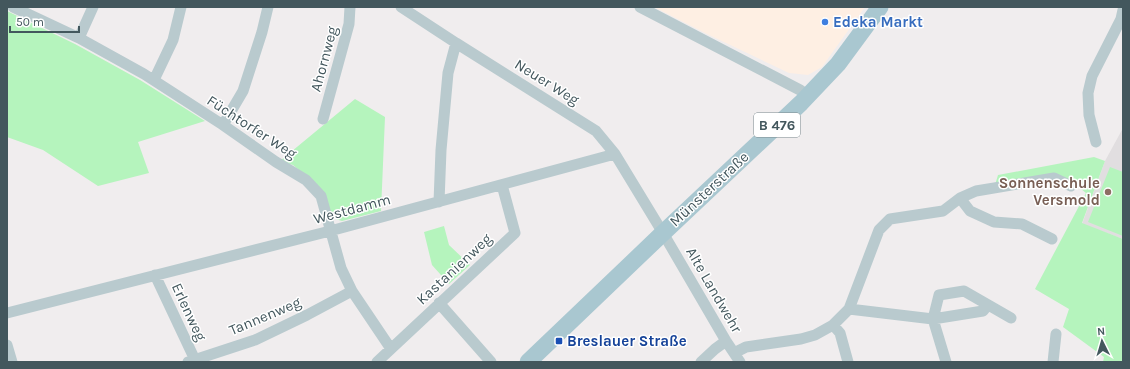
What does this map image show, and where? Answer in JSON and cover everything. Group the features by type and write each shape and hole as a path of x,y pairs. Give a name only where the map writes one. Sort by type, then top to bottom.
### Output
{"main road":[{"name":"Münsterstraße","path":"528,362 808,96 838,64 880,7"}],"street":[{"name":"Füchtorfer Weg","path":"12,7 79,38 154,80 276,162 306,180 321,196 340,268 352,291 391,349"},
{"path":"79,38 93,7"},
{"path":"154,80 173,40 181,7"},
{"path":"222,125 244,91 268,7"},
{"name":"Ahornweg","path":"323,119 349,24 350,7"},
{"name":"Neuer Weg","path":"402,7 456,43 596,131 615,154"},
{"path":"640,7 800,90 808,96"},
{"path":"1096,142 1089,115 1088,93 1092,76 1121,19 1123,10"},
{"path":"439,202 441,150 448,73 456,43"},
{"path":"615,154 663,233"},
{"name":"Westdamm","path":"7,312 330,231 615,154"},
{"path":"737,358 746,347 801,339 833,325 848,308 879,230 890,220 943,211 960,198 976,191 1054,178 1072,186"},
{"name":"Kastanienweg","path":"377,362 439,302 515,233 502,185"},
{"path":"960,198 970,211 994,222 1022,224 1052,239"},
{"name":"Alte Landwehr","path":"663,233 737,358"},
{"name":"Erlenweg","path":"156,275 193,361"},
{"name":"Tannenweg","path":"193,361 254,340 307,315 352,291"},
{"path":"946,362 933,319 939,295 964,291 1011,318"},
{"path":"439,302 491,362"},
{"path":"848,308 933,319 983,311 988,305"},
{"path":"833,325 840,333 848,362"},
{"path":"1054,362 1056,334"},
{"path":"701,362 726,341"},
{"path":"7,346 12,362"}],"shaded area":[{"path":"654,7 865,7 822,67 808,75 789,73"},
{"name":"Sonnenschule Versmold","path":"1123,128 1123,239 1082,224 1105,161"}],"green space":[{"path":"7,11 75,44 140,80 205,121 138,142 149,173 98,186 43,150 7,137"},
{"path":"355,99 385,117 381,211 342,221 332,218 319,187 293,165 280,161"},
{"path":"1094,157 1105,161 1082,223 1123,239 1123,362 1103,362 1104,357 1063,327 1069,309 1035,289 1086,193 1076,185 1055,176 995,185 998,175"},
{"name":"Sonnenschule Versmold","path":"1110,167 1123,172 1123,236 1088,222"},
{"path":"444,226 449,245 470,265 449,284 432,265 424,232"}],"place":[{"name":"Edeka Markt","path":"825,22"},
{"name":"Sonnenschule Versmold","path":"1108,192"},
{"name":"Breslauer Straße","path":"559,341"}]}
